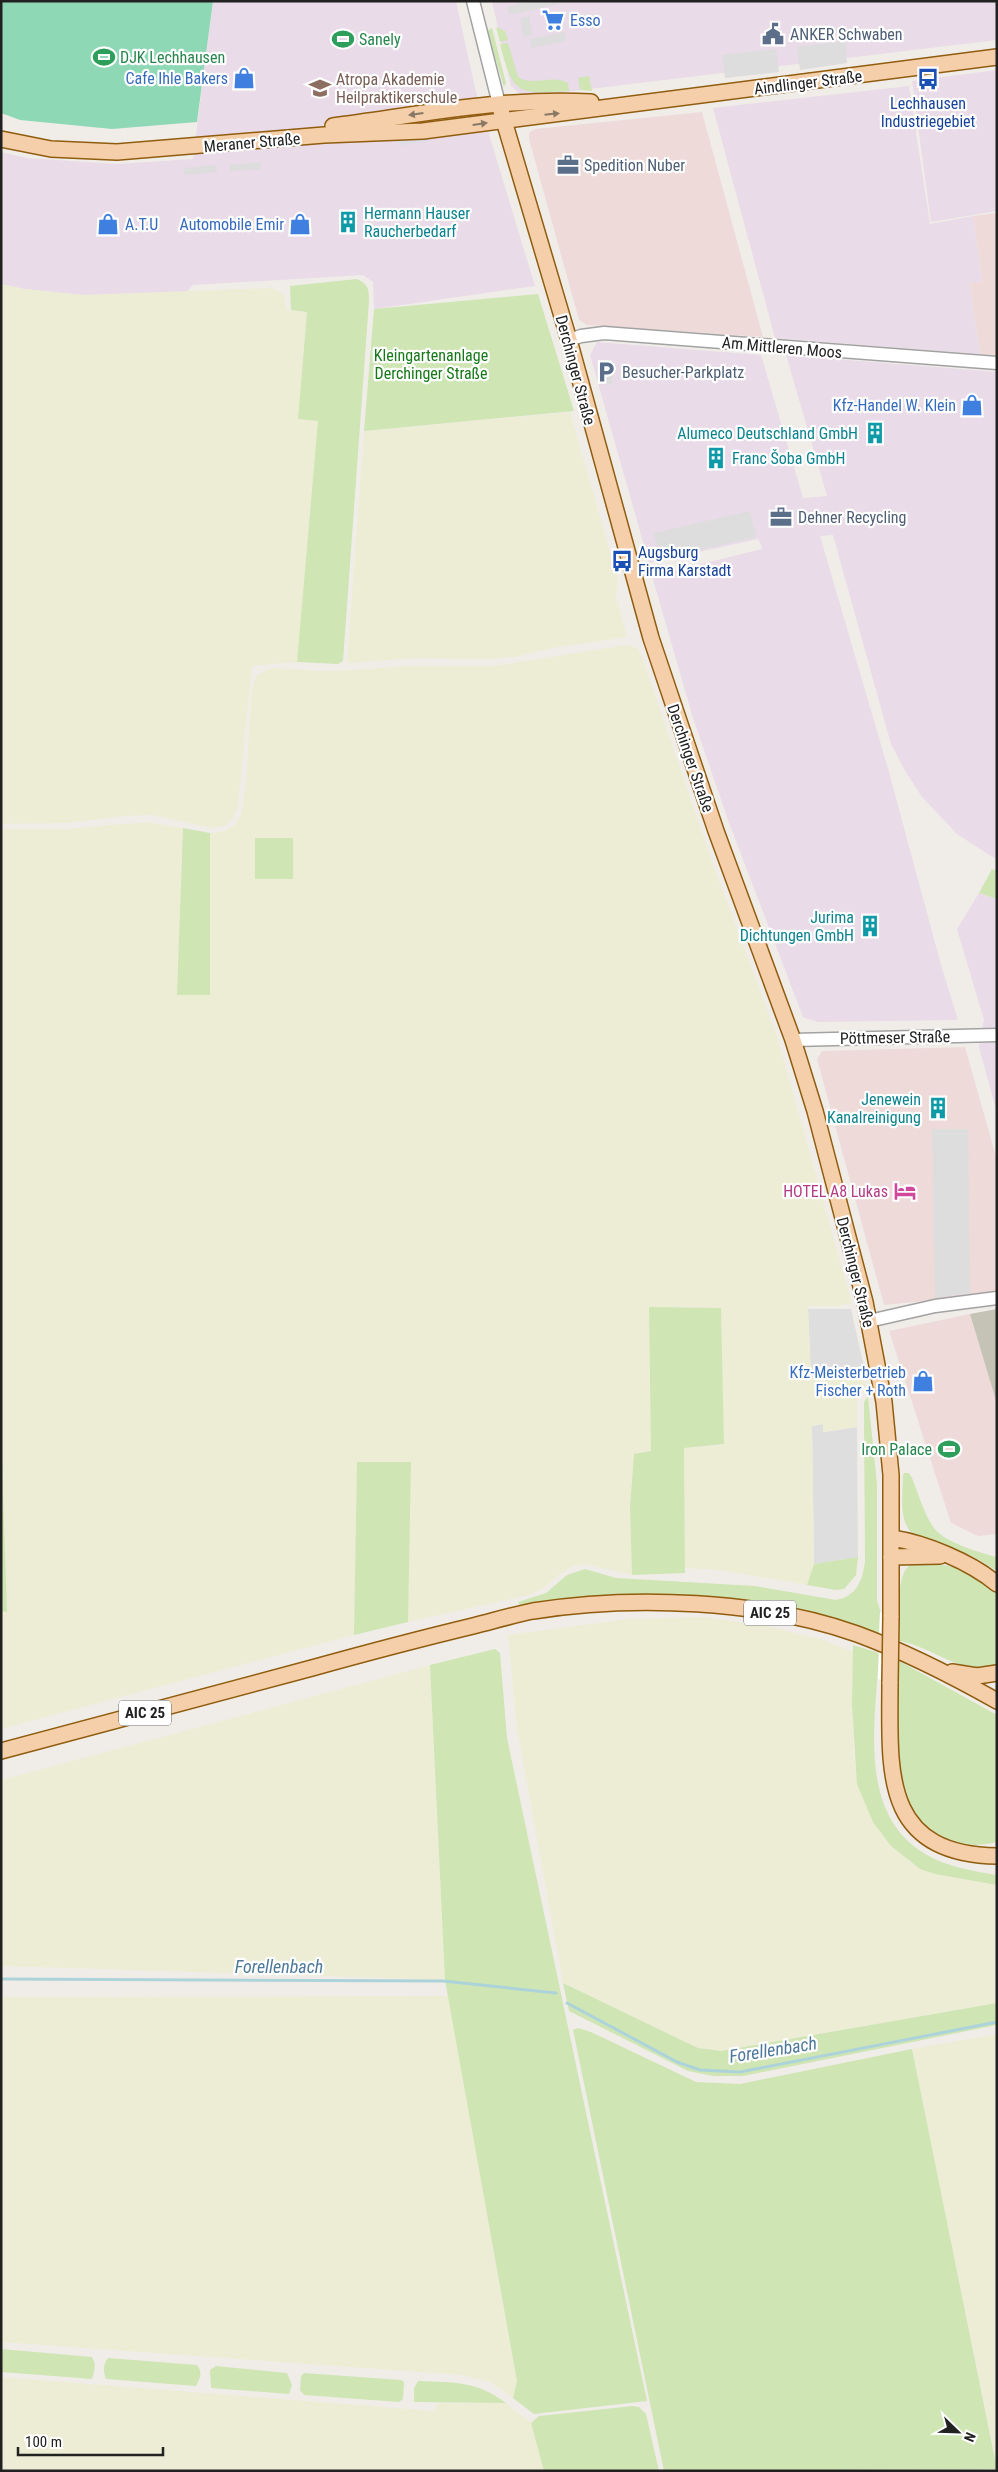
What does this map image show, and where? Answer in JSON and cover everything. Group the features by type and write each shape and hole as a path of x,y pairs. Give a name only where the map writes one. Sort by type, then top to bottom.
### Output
{"main road":[{"name":"Aindlinger Straße","path":"504,120 997,57"},
{"name":"Aindlinger Straße","path":"499,104 577,101 620,104"},
{"name":"Derchinger Straße","path":"499,104 569,340 650,638 716,831 793,1040 815,1111 869,1321 886,1420 892,1517 890,1756 893,1782 909,1819 929,1838 950,1849 980,1855 997,1856"},
{"name":"Meraner Straße","path":"1,130 66,142 165,141 328,126 499,104"},
{"name":"Meraner Straße","path":"1,139 51,149 117,152 324,135 423,131 504,120"},
{"path":"892,1538 917,1544 946,1555 971,1566 997,1584"},
{"path":"892,1557 946,1555"},
{"name":"AIC 25","path":"1,1751 425,1637 532,1612 610,1602 678,1604 758,1610 855,1633 946,1671 997,1701"},
{"path":"946,1671 977,1676 997,1672"},
{"path":"980,1855 997,1850"}],"street":[{"name":"Derchinger Straße","path":"473,1 499,104"},
{"name":"Am Mittleren Moos","path":"569,340 580,336 604,333 997,364"},
{"name":"Pöttmeser Straße","path":"793,1040 997,1035"},
{"path":"869,1321 935,1306 997,1298"}],"shaded area":[{"path":"213,1 456,1 475,88 535,286 374,309 373,282 363,275 193,285 185,293 156,294 83,295 24,289 1,284 1,152 27,158 117,164 193,159"},
{"path":"492,1 997,1 997,40 523,97 511,86"},
{"path":"531,1 567,2 509,15 507,7"},
{"path":"529,16 532,35 523,37 520,18"},
{"path":"565,32 566,41 531,48 530,39"},
{"path":"845,41 847,63 800,70 797,47"},
{"path":"776,49 779,72 725,78 722,55"},
{"path":"997,70 997,211 931,222 912,81"},
{"path":"909,86 930,224 973,216 982,281 969,283 980,354 775,338 713,108"},
{"name":"Spedition Nuber","path":"702,112 763,337 587,325 579,320 529,139 529,133 535,129"},
{"path":"431,137 427,142 401,145 395,140"},
{"path":"261,162 261,169 230,171 230,165"},
{"path":"216,165 217,172 185,175 184,168"},
{"path":"997,213 997,355 980,354 969,283 982,281 973,216"},
{"path":"597,342 761,355 803,498 827,496 786,355 997,372 997,860 957,834 922,797 904,769 891,744 833,535 820,536 889,772 941,965 958,1020 817,1022 803,1017 728,820 693,718 652,576 762,549 761,545 758,539 649,563 590,355"},
{"name":"Besucher-Parkplatz","path":"601,360 613,361 612,385 600,384"},
{"path":"750,511 756,537 660,559 654,533"},
{"path":"979,893 997,899 997,1113 979,1047 984,1020 957,929"},
{"path":"965,1047 997,1160 997,1294 884,1305 817,1059 822,1051"},
{"path":"932,1129 968,1129 970,1293 935,1298"},
{"path":"808,1309 851,1309 864,1367 811,1378"},
{"path":"997,1309 997,1404 970,1314"},
{"path":"970,1314 997,1404 997,1534 978,1536 951,1523 889,1331"},
{"path":"823,1424 824,1432 857,1427 858,1557 814,1564 812,1426"}],"green space":[{"name":"DJK Lechhausen","path":"1,1 213,1 197,122 112,129 20,120 1,113"},
{"path":"496,27 505,31 508,40 500,42"},
{"path":"492,28 506,83 504,87 488,35 488,30"},
{"path":"508,43 518,77 530,81 562,81 568,83 569,91 539,92 520,88 514,83 509,74 500,44"},
{"path":"589,76 592,91 580,90 578,78"},
{"path":"357,279 367,287 369,301 343,661 338,664 297,662 318,421 298,419 307,312 291,310 290,286"},
{"path":"1,284 24,289 83,295 271,288 280,292 285,297 286,310 307,312 298,418 318,421 297,662 252,666 238,806 234,817 224,826 211,828 152,815 124,816 66,823 1,824"},
{"name":"Kleingartenanlage Derchinger Straße","path":"538,294 574,411 364,431 374,309"},
{"path":"570,412 618,579 616,597 627,637 552,648 515,657 486,659 418,658 349,663 347,661 364,431"},
{"path":"626,645 638,648 642,657 715,870 778,1039 852,1303 838,1306 809,1306 808,1309 811,1378 864,1367 866,1385 857,1393 857,1427 823,1432 823,1424 812,1426 814,1564 807,1585 719,1570 685,1568 684,1448 724,1445 721,1308 649,1307 651,1451 634,1454 630,1507 632,1575 585,1564 573,1566 542,1589 529,1595 408,1622 408,1588 357,1462 354,1635 1,1729 1,1611 7,1611 1,1421 1,829 67,829 146,822 183,828 177,995 210,995 210,833 226,831 235,825 241,815 246,782 251,695 256,676 268,669 277,668 318,671 402,666 496,666"},
{"path":"183,828 210,833 210,995 177,995"},
{"path":"255,838 293,838 293,879 255,879"},
{"path":"992,869 997,871 997,899 979,893"},
{"path":"649,1307 721,1308 724,1444 684,1448 685,1573 632,1575 630,1507 634,1454 651,1451"},
{"path":"868,1396 877,1484 877,1600 880,1610 879,1635 784,1609 724,1598 666,1595 608,1597 521,1607 518,1602 546,1593 567,1575 585,1569 616,1578 755,1586 836,1600 849,1595 860,1581 865,1562 864,1402"},
{"path":"1,1431 7,1612 1,1611"},
{"path":"357,1462 411,1462 408,1622 354,1635"},
{"path":"904,1473 909,1473 912,1478 924,1511 934,1528 954,1542 972,1550 997,1557 997,1571 972,1556 913,1534 908,1529 903,1515"},
{"path":"858,1557 856,1575 844,1589 836,1590 807,1585 814,1564"},
{"path":"927,1562 956,1568 973,1576 997,1593 997,1667 972,1668 899,1641 899,1602 904,1572 912,1564"},
{"path":"704,1617 766,1626 823,1640 854,1652 852,1705 854,1758 909,1862 935,1874 997,1885 997,2003 721,2051 698,2048 563,1983 517,1729 508,1635 628,1619"},
{"path":"853,1645 879,1653 875,1707 875,1764 880,1791 889,1816 904,1838 927,1855 952,1866 997,1875 997,1885 935,1874 920,1869 891,1846 873,1822 857,1784 852,1705"},
{"path":"495,1649 500,1653 507,1738 647,2401 534,2414 513,2398 517,2381 445,1980 430,1665"},
{"path":"899,1661 997,1715 997,1842 981,1845 959,1843 945,1839 921,1820 909,1801 901,1779 898,1755"},
{"path":"430,1665 445,1980 1,1966 1,1780"},
{"path":"563,1983 698,2048 721,2051 997,2003 997,2025 743,2076 713,2076 688,2071 569,2011"},
{"path":"448,1996 517,2381 513,2398 490,2382 461,2375 1,2342 1,1997"},
{"path":"578,2028 591,2032 696,2082 740,2084 912,2049 997,2469 664,2471 573,2030"},
{"path":"997,2034 997,2466 912,2049"},
{"path":"1,2349 92,2357 95,2365 92,2379 1,2372"},
{"path":"108,2358 197,2365 200,2376 196,2386 106,2379 104,2368"},
{"path":"216,2366 287,2373 292,2385 289,2394 211,2388 210,2370"},
{"path":"304,2373 401,2380 404,2382 403,2399 399,2402 304,2395 300,2390 301,2376"},
{"path":"1,2377 434,2411 437,2403 506,2403 531,2423 544,2471 1,2471"},
{"path":"418,2381 474,2386 506,2403 414,2402 414,2388"},
{"path":"633,2406 639,2407 646,2414 659,2471 544,2471 531,2423 539,2416"}],"pier":[{"path":"880,1612 899,1621 899,1685 878,1679"}],"waterway":[{"name":"Forellenbach","path":"1,1979 443,1981 556,1993"},
{"name":"Forellenbach","path":"567,2003 677,2062 700,2070 740,2072 997,2022"}],"place":[{"name":"Esso","path":"553,20"},
{"name":"ANKER Schwaben","path":"773,34"},
{"name":"Sanely","path":"343,39"},
{"name":"DJK Lechhausen","path":"104,57"},
{"name":"Cafe Ihle Bakers","path":"244,78"},
{"name":"Lechhausen Industriegebiet","path":"928,79"},
{"name":"Atropa Akademie Heilpraktikerschule","path":"320,88"},
{"name":"Spedition Nuber","path":"568,165"},
{"name":"Hermann Hauser Raucherbedarf","path":"348,222"},
{"name":"A.T.U","path":"108,224"},
{"name":"Automobile Emir","path":"300,224"},
{"name":"Besucher-Parkplatz","path":"606,372"},
{"name":"Kfz-Handel W. Klein","path":"972,405"},
{"name":"Alumeco Deutschland GmbH","path":"875,433"},
{"name":"Franc Šoba GmbH","path":"716,458"},
{"name":"Dehner Recycling","path":"781,517"},
{"name":"Augsburg Firma Karstadt","path":"622,561"},
{"name":"Jurima Dichtungen GmbH","path":"870,926"},
{"name":"Jenewein Kanalreinigung","path":"938,1108"},
{"name":"HOTEL A8 Lukas","path":"905,1191"},
{"name":"Kfz-Meisterbetrieb Fischer + Roth","path":"923,1381"},
{"name":"Iron Palace","path":"949,1449"}]}
